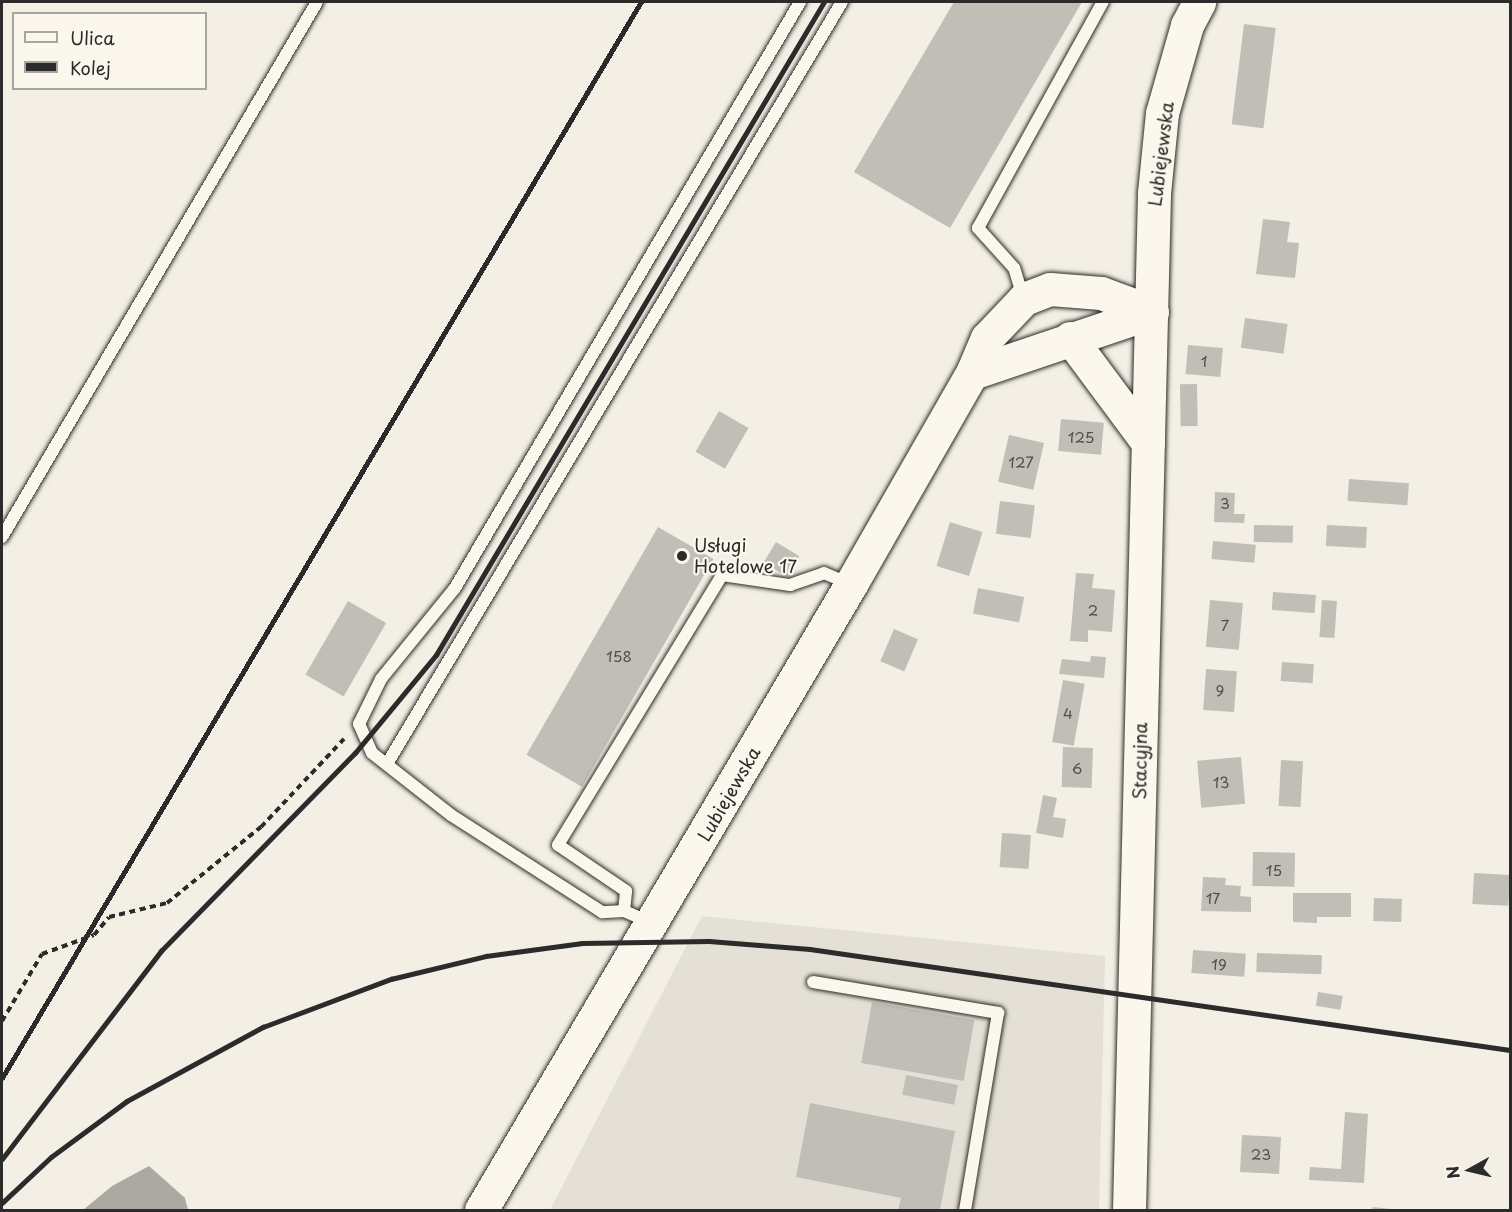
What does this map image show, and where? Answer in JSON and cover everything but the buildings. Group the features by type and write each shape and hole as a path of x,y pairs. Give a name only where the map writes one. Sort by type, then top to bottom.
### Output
{"main road":[{"name":"Lubiejewska","path":"481,1210 653,924 851,584 972,373 987,338 1024,299 1050,289 1101,293 1152,312 1154,193 1162,113 1187,25 1199,2"},
{"path":"972,373 1152,312"},
{"name":"Stacyjna","path":"1129,1210 1152,312"},
{"path":"1070,338 1148,443"}],"lane":[{"path":"2,537 316,2"},
{"path":"653,924 624,911 602,912 451,815 372,753 358,724 381,679 455,588 800,2"},
{"path":"387,764 842,2"},
{"path":"1024,299 1014,268 978,228 1103,2"},
{"path":"624,911 626,891 558,845 722,575 790,585 824,573 851,584"},
{"path":"813,982 998,1013 966,1210"}],"path":[{"path":"2,1021 42,954 93,934 109,917 167,903 261,827 358,724"}],"shaded area":[{"path":"702,916 1105,956 1099,1210 550,1210"},
{"path":"149,1166 185,1198 188,1210 83,1210 112,1186"}],"railway":[{"path":"2,1078 641,2"},
{"path":"2,1159 161,951 355,753 436,655 824,2"},
{"path":"2,1203 51,1157 127,1101 263,1027 391,979 486,956 582,943 709,941 810,949 1510,1050"}],"place":[{"name":"Usługi Hotelowe 17","path":"682,556"}]}
